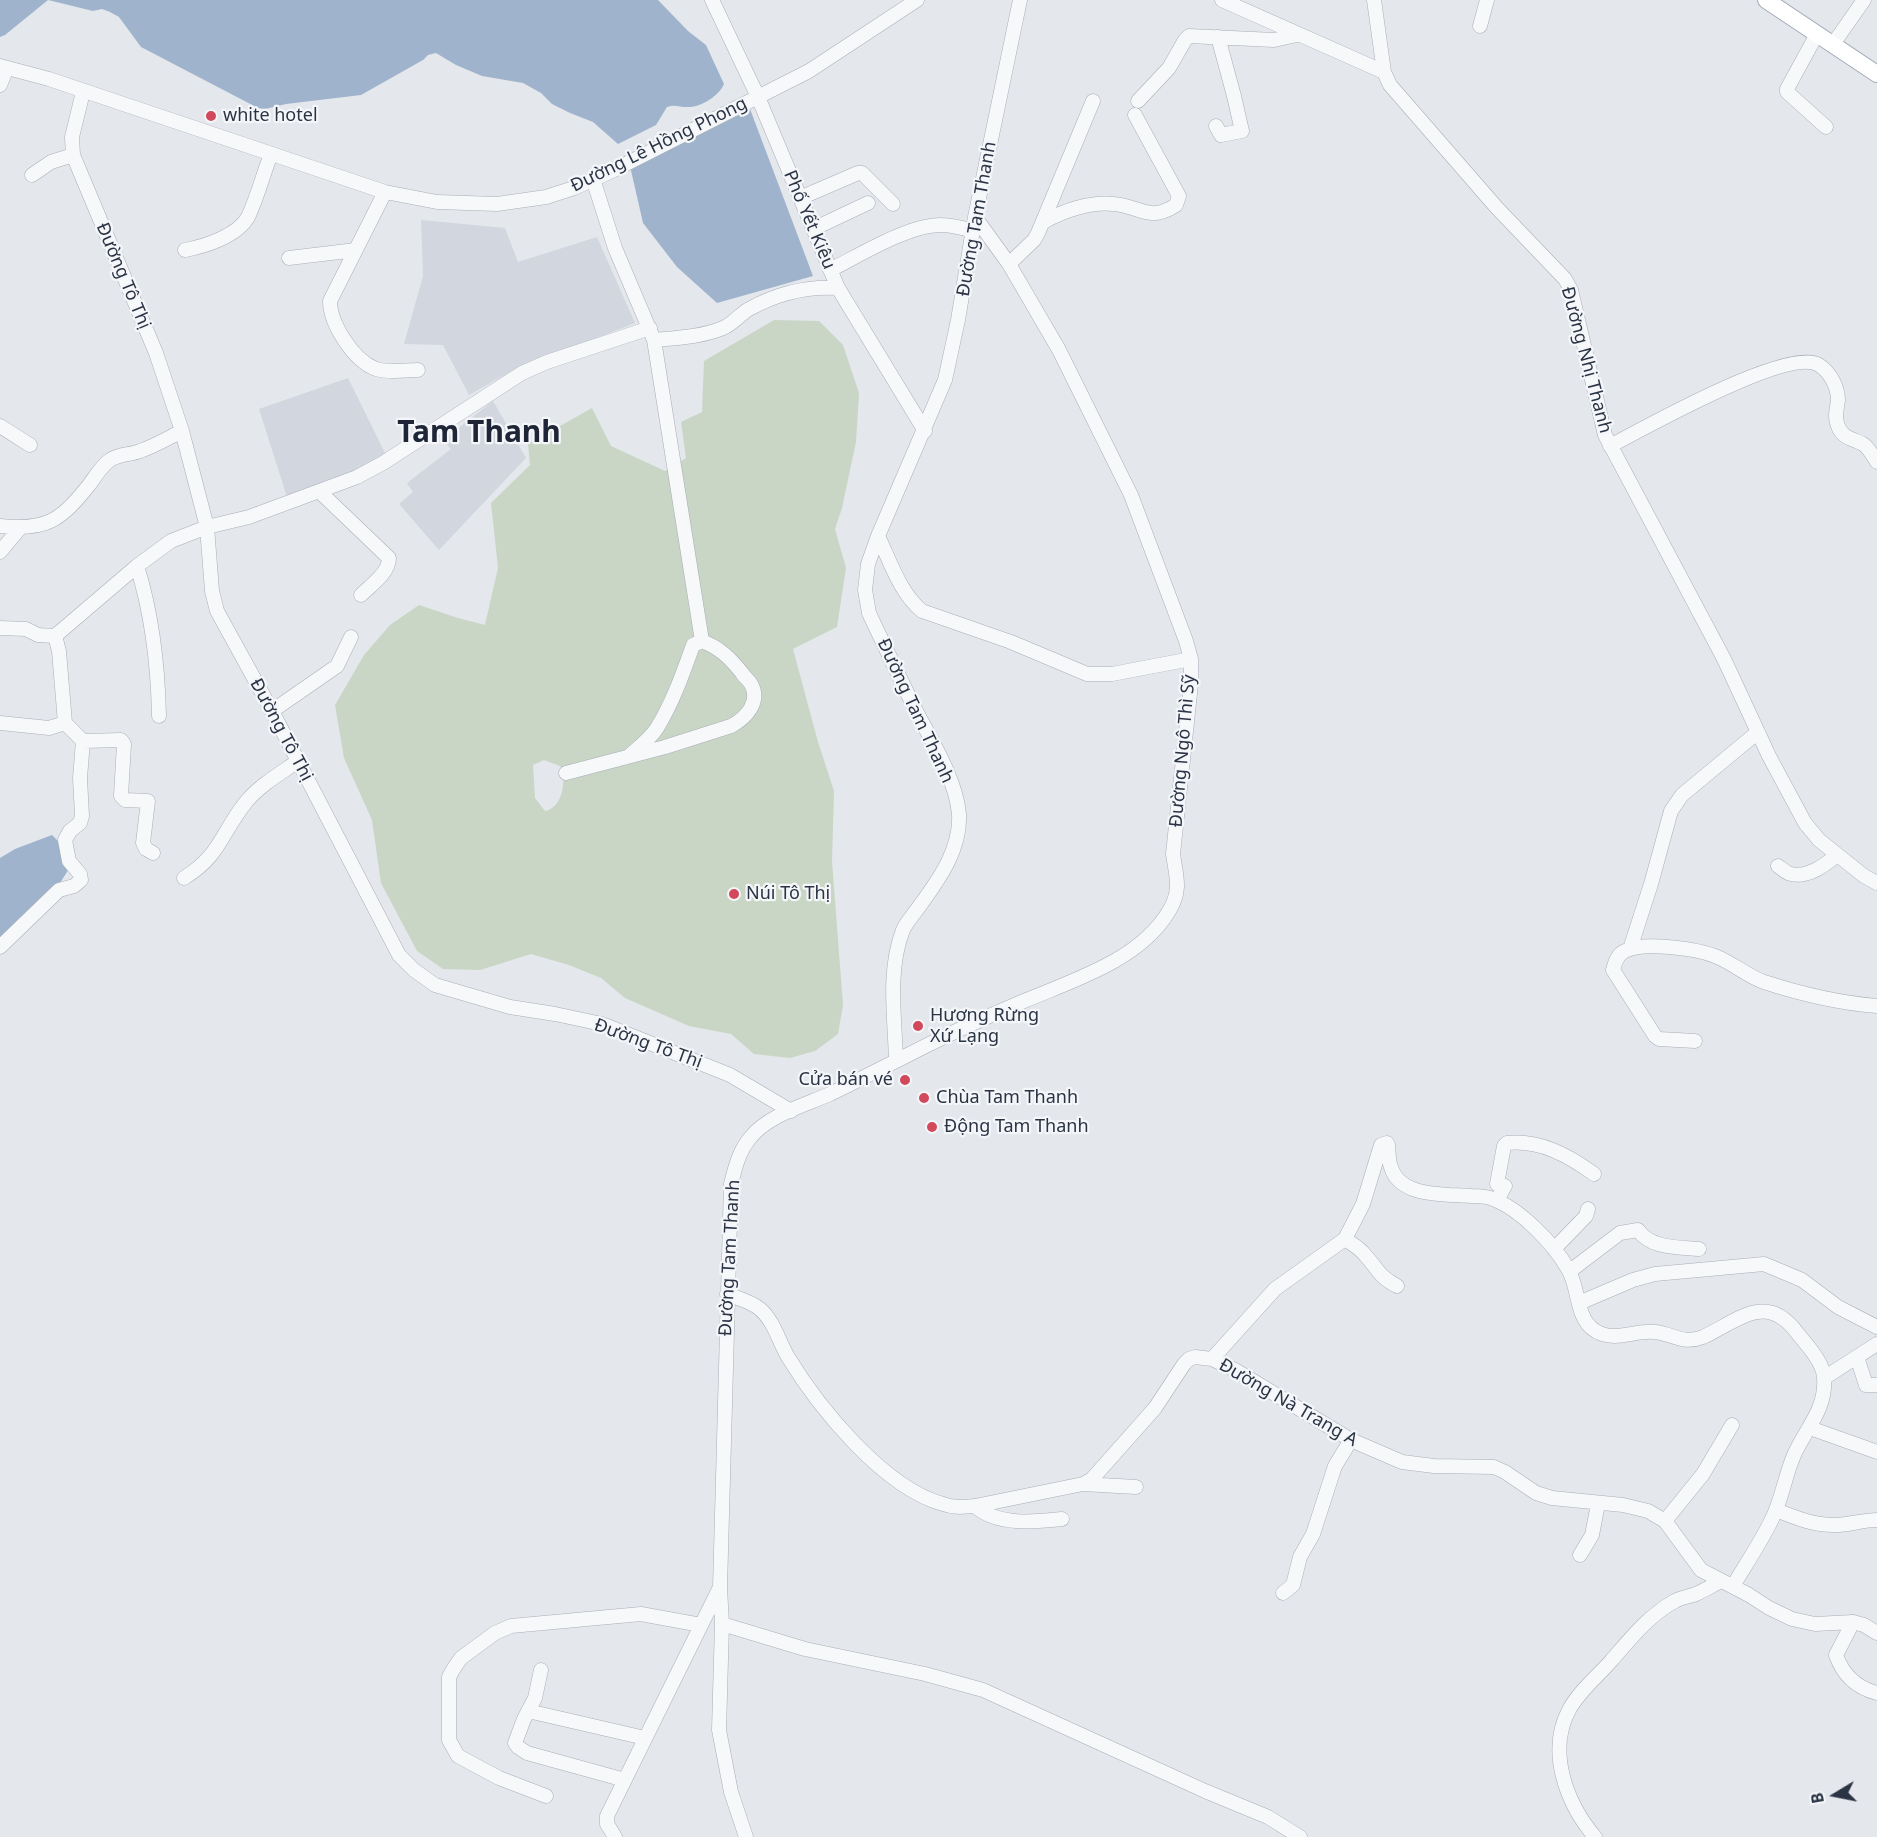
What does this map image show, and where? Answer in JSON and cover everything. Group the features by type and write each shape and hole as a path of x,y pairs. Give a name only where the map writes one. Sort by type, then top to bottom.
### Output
{"main road":[{"path":"1766,0 1877,74"}],"street":[{"name":"Phố Yết Kiêu","path":"712,0 758,98 838,288 925,431"},
{"name":"Đường Lê Hồng Phong","path":"4,67 385,192 437,202 497,204 546,197 593,179 809,71 917,0"},
{"name":"Đường Tam Thanh","path":"746,1837 730,1792 719,1730 729,1204 735,1165 751,1137 761,1128 790,1111 896,1061 893,993 894,968 899,946 904,929 947,866 958,833 958,812 947,769 869,613 865,590 868,564 878,536 945,380 1020,0"},
{"path":"1222,0 1384,72"},
{"path":"1374,0 1384,72"},
{"path":"1480,26 1487,0"},
{"path":"1833,45 1864,0"},
{"path":"1817,34 1786,92 1826,127"},
{"path":"1043,222 1056,215 1099,203 1121,205 1151,214 1161,213 1176,205 1179,196 1137,108 1172,64 1185,40 1193,35 1274,40 1297,35"},
{"path":"1216,126 1221,135 1242,131 1218,37"},
{"path":"0,85 4,67"},
{"name":"Đường Nhị Thanh","path":"1384,72 1390,85 1497,208 1565,279 1571,290 1605,435 1724,659 1769,756 1805,823 1819,840 1877,884"},
{"name":"Đường Tô Thị","path":"83,92 72,137 74,155 156,353 182,431 207,527 212,591 217,611 272,711 399,955 414,970 435,984 510,1007 602,1024 644,1039 730,1075 790,1111"},
{"path":"1009,264 1034,240 1093,101"},
{"path":"185,250 219,239 236,230 247,218 271,154"},
{"path":"32,175 51,162 74,155"},
{"path":"800,198 862,173 893,204"},
{"path":"593,179 615,248 652,334 702,641"},
{"path":"385,192 330,301 330,311 349,346 362,362 378,369 418,370"},
{"path":"813,229 868,203"},
{"name":"Đường Ngô Thì Sỹ","path":"896,1061 959,1030 1092,974 1155,931 1171,909 1178,880 1173,854 1191,684 1191,659 1131,495 1059,350 1009,264 974,224"},
{"path":"830,270 919,229 931,226 974,224"},
{"path":"289,258 356,250"},
{"path":"0,628 26,629 38,635 55,636 137,566 171,541 207,527 249,518 357,477 383,463 522,373 547,362 652,334 694,336 719,330 735,321 747,310 784,294 823,287 838,288"},
{"path":"1610,446 1744,378 1778,367 1813,362 1820,365 1828,374 1837,390 1835,416 1839,430 1853,441 1863,445 1877,462"},
{"path":"0,426 30,445"},
{"path":"0,526 20,528 53,521 63,515 76,501 107,462 154,446 182,431"},
{"path":"320,492 389,558 390,562 386,570 361,595"},
{"path":"0,552 20,528"},
{"path":"878,536 904,590 922,611 1011,642 1087,674 1112,674 1191,659"},
{"path":"137,566 147,601 158,675 159,716"},
{"path":"55,636 60,661 65,723 83,741 122,740 124,744 121,796 125,800 148,801 143,843 146,849 153,853"},
{"path":"272,711 337,666 351,637"},
{"path":"630,755 657,728 679,686 693,645 702,641"},
{"path":"566,773 664,747 731,726 747,715 753,702 751,684 722,651 702,641"},
{"path":"0,723 49,728 65,723"},
{"path":"1630,949 1671,811 1682,795 1758,732"},
{"path":"0,947 59,890 74,886 81,880 80,874 69,861 65,840 70,831 80,823 82,816 80,778 83,741"},
{"path":"184,878 208,861 246,802 298,761"},
{"path":"1778,866 1790,874 1811,872 1837,855"},
{"path":"1695,1041 1659,1039 1655,1036 1612,970 1620,954 1630,949 1687,948 1717,957 1762,981 1829,1000 1877,1006"},
{"path":"1497,1200 1505,1186 1497,1184 1504,1146 1507,1143 1521,1142 1541,1146 1578,1162 1594,1174"},
{"path":"1212,1359 1275,1289 1345,1239 1351,1232 1363,1204 1383,1143 1389,1145 1391,1169 1402,1184 1414,1190 1489,1197 1513,1210 1554,1249 1570,1271 1587,1325 1602,1334 1610,1336 1653,1332 1687,1341 1701,1338 1756,1312 1767,1312 1789,1322 1812,1351 1824,1378 1817,1414 1792,1459 1776,1510 1727,1584 1676,1600 1645,1623 1570,1709 1558,1747 1559,1759 1573,1802 1594,1837"},
{"path":"1554,1249 1586,1216 1588,1209"},
{"path":"1570,1271 1620,1233 1627,1231 1638,1230 1642,1236 1656,1244 1699,1249"},
{"path":"1345,1239 1365,1254 1384,1279 1397,1286"},
{"path":"1579,1303 1633,1280 1655,1274 1756,1263 1777,1268 1802,1280 1847,1312 1877,1327"},
{"path":"727,1293 760,1309 821,1406 871,1460 910,1489 932,1500 958,1508 1083,1484 1136,1488"},
{"path":"1824,1378 1877,1344"},
{"name":"Đường Nà Trang A","path":"1083,1484 1092,1479 1155,1408 1167,1387 1189,1359 1203,1357 1235,1370 1351,1440 1402,1462 1434,1466 1494,1467 1544,1496 1636,1507 1656,1515 1665,1521 1701,1570 1769,1608 1792,1620 1815,1624 1853,1622 1877,1633"},
{"path":"1857,1357 1866,1385 1877,1385"},
{"path":"1665,1521 1698,1482 1732,1425"},
{"path":"1810,1428 1877,1452"},
{"path":"1283,1593 1293,1585 1300,1557 1313,1534 1335,1466 1351,1440"},
{"path":"1580,1555 1592,1535 1598,1504"},
{"path":"975,1506 981,1512 1018,1521 1062,1519"},
{"path":"1776,1510 1811,1523 1836,1525 1877,1520"},
{"path":"615,1837 608,1824 607,1816 720,1587"},
{"path":"546,1796 499,1778 458,1756 452,1748 449,1740 449,1677 461,1658 495,1633 511,1626 641,1614 701,1625"},
{"path":"1853,1622 1836,1655 1838,1662 1851,1680 1864,1689 1877,1693"},
{"path":"722,1624 805,1649 925,1674 983,1690 1205,1791 1268,1817 1300,1837"},
{"path":"541,1670 535,1698 515,1743 518,1747 527,1753 625,1780"},
{"path":"528,1711 645,1738"}],"shaded area":[{"path":"421,220 505,228 518,262 597,237 635,323 513,370 469,395 443,345 404,344 423,276"},
{"path":"348,378 386,455 358,470 287,497 259,409"},
{"path":"493,401 526,458 439,550 399,504 413,492 407,483 451,449 443,440"}],"green space":[{"path":"774,320 819,321 843,345 859,393 856,442 842,508 835,529 846,568 837,627 793,649 834,791 832,861 843,1005 838,1034 815,1051 790,1058 754,1054 731,1034 689,1026 625,998 601,978 569,965 531,954 480,970 443,969 417,951 381,883 372,820 344,758 335,705 364,655 390,625 419,605 485,625 498,568 491,503 530,465 528,444 592,408 611,446 665,471 686,458 681,422 702,412 704,361","holes":["544,760 560,766 563,778 560,799 556,805 545,811 535,798 533,765"]}],"water":[{"path":"0,0 48,0 0,37"},
{"path":"48,0 658,0 688,31 706,45 724,84 714,97 703,103 692,107 667,107 656,125 618,144 593,122 552,104 541,93 523,83 482,76 436,53 428,55 361,95 286,104 265,109 258,108 141,47 119,17 110,12 102,9 93,11"},
{"path":"750,109 813,276 717,303 677,267 643,223 630,166"},
{"path":"52,835 62,845 70,864 67,872 47,903 22,916 16,925 0,938 0,858 15,849"}],"place":[{"name":"white hotel","path":"211,116"},
{"name":"Núi Tô Thị","path":"734,894"},
{"name":"Hương Rừng Xứ Lạng","path":"918,1026"},
{"name":"Cửa bán vé","path":"905,1080"},
{"name":"Chùa Tam Thanh","path":"924,1098"},
{"name":"Động Tam Thanh","path":"932,1127"}],"district":[{"name":"Tam Thanh","path":"479,433"}]}
